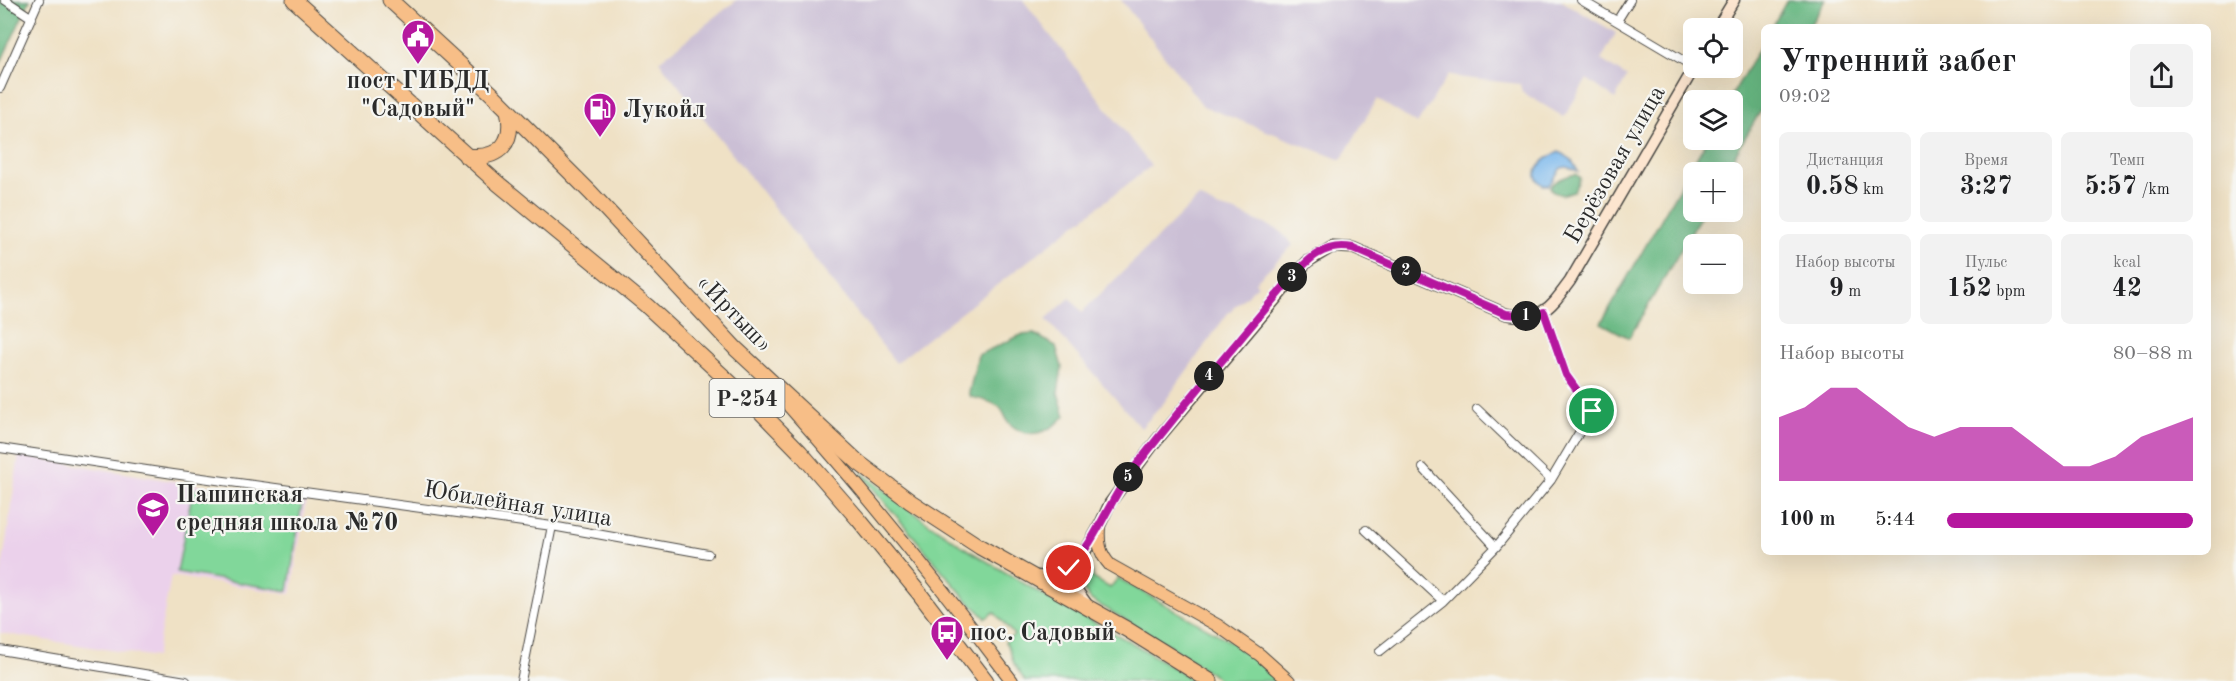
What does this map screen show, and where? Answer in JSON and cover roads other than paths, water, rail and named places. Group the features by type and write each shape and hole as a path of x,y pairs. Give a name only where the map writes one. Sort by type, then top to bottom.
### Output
{"highway":[{"name":"Р-254","path":"294,0 466,156 647,306 752,403 800,452 859,520 919,593 986,681"},
{"name":"«Иртыш»","path":"390,0 508,110 608,210 736,349 860,463 944,524 1177,659 1210,681"},
{"path":"466,156 480,158 499,152 510,136 512,126 508,110"}],"main road":[{"path":"1723,18 1734,0"},
{"name":"Берёзовая улица","path":"1544,312 1570,281 1688,78"},
{"path":"1024,572 1045,577 1056,575 1069,568 1099,527 1110,503 1156,441 1287,283 1306,262 1323,250 1332,246 1353,248 1506,314 1532,316 1544,312"},
{"path":"736,349 876,506 1012,681"},
{"path":"1099,527 1100,551 1110,565 1217,625 1260,655 1289,681"},
{"path":"1085,549 1073,576 1076,589 1082,599 1152,641 1177,659"}],"street":[{"path":"5,0 32,18"},
{"path":"0,88 39,0"},
{"path":"1581,0 1683,60"},
{"path":"1617,21 1630,0"},
{"path":"1380,651 1443,601 1496,548 1551,480 1592,411 1566,375 1544,312"},
{"path":"1477,409 1551,480"},
{"name":"Юбилейная улица","path":"0,447 173,474 552,526 708,554"},
{"path":"1423,468 1496,548"},
{"path":"521,681 552,526"},
{"path":"1366,530 1443,601"},
{"path":"0,650 144,677 186,681"}],"water":[{"path":"1559,152 1571,159 1578,171 1567,167 1561,168 1549,185 1543,185 1538,180 1536,170 1548,158"}],"place":[{"name":"пост ГИБДД \"Садовый\"","path":"418,65"},
{"name":"Лукойл","path":"600,138"},
{"name":"Пашинская средняя школа №70","path":"153,537"},
{"name":"пос. Садовый","path":"947,661"}]}
